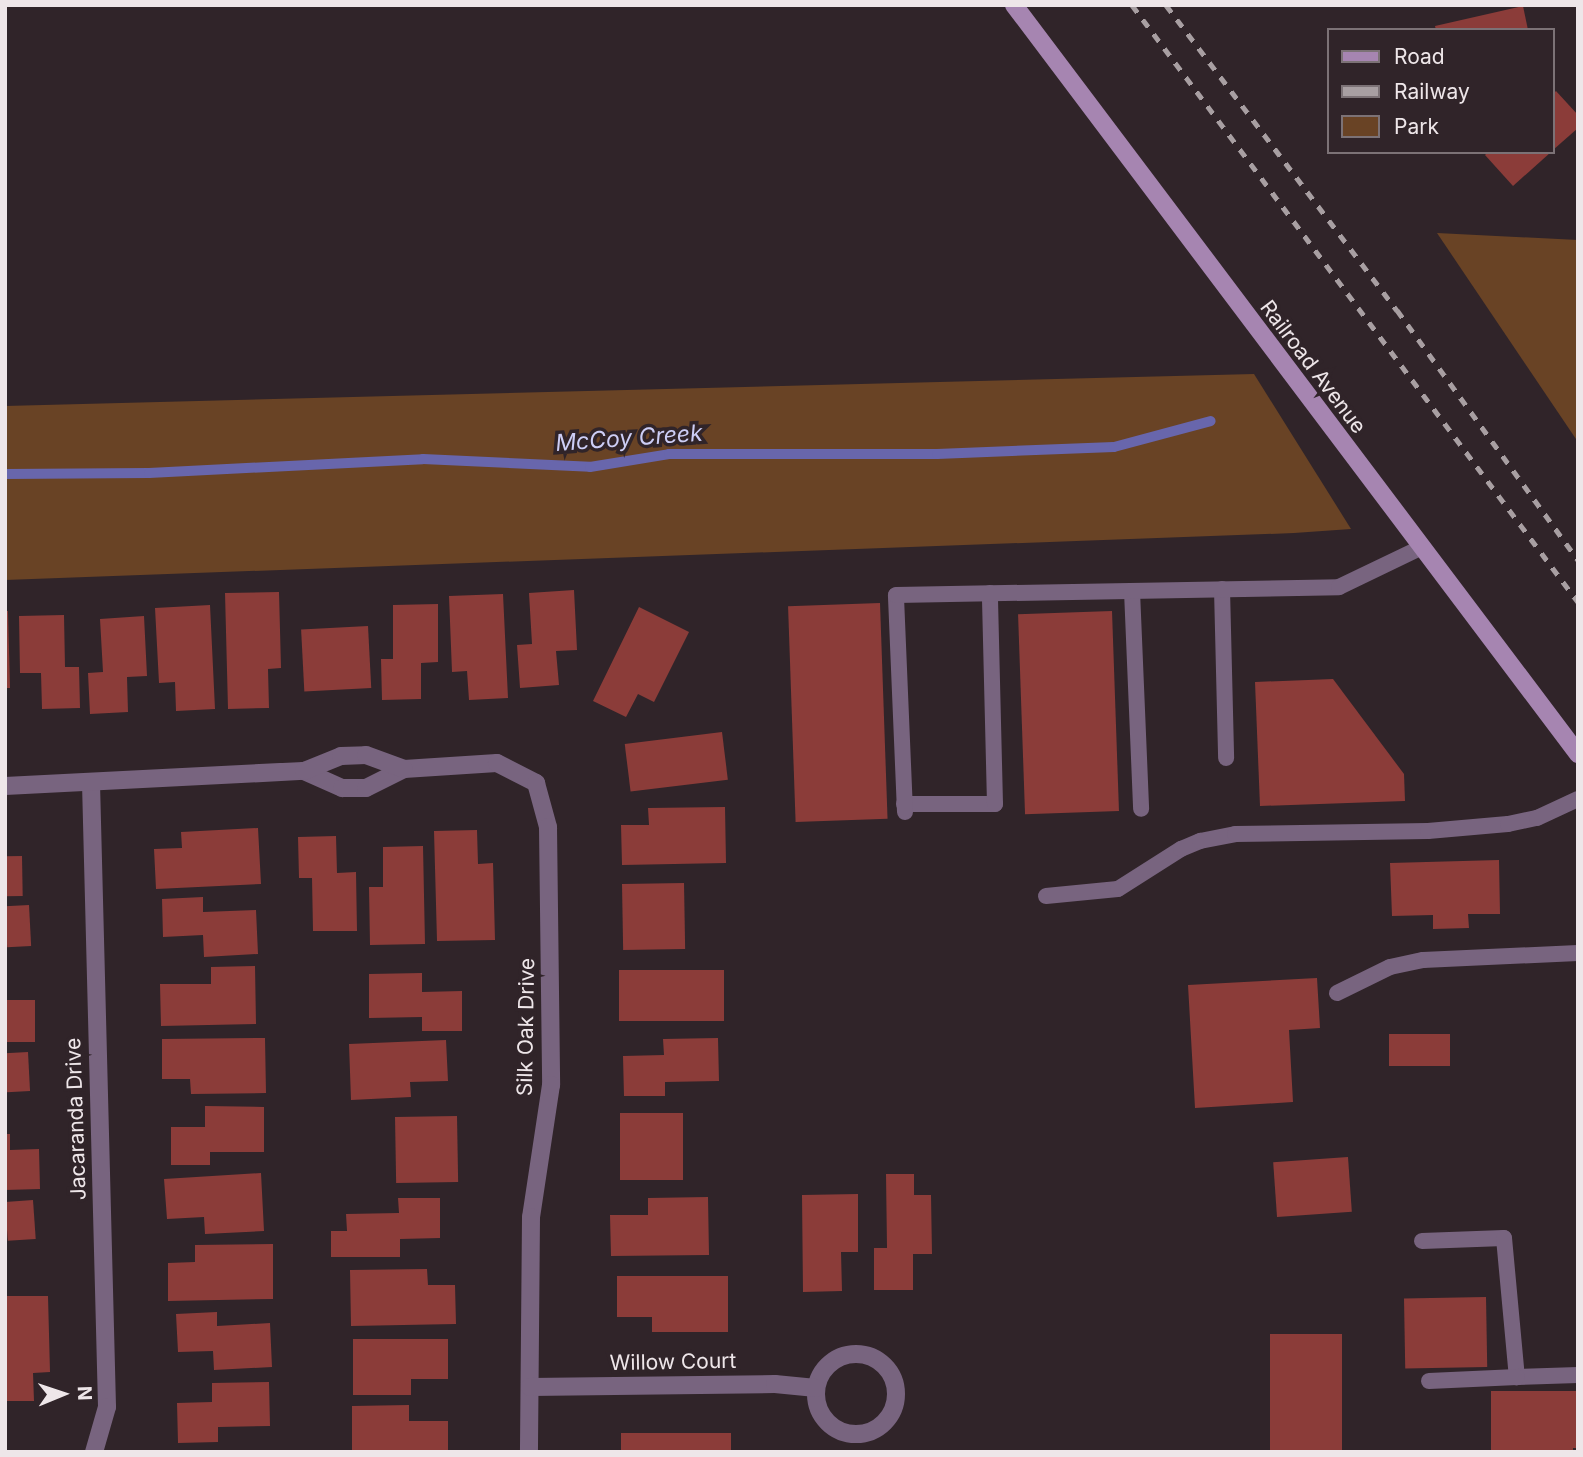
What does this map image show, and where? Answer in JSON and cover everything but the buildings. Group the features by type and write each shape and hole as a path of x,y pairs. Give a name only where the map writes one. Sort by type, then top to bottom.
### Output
{"main road":[{"name":"Railroad Avenue","path":"1014,5 1578,754"}],"street":[{"name":"Silk Oak Drive","path":"5,786 304,771 341,756 366,755 404,769"},
{"name":"Silk Oak Drive","path":"304,771 342,788 366,788 404,769 497,763 536,783 548,827 551,1085 531,1217 529,1452"},
{"name":"Jacaranda Drive","path":"91,783 107,1407 94,1452"},
{"path":"860,1353 886,1367 894,1380 896,1395 893,1409 885,1422 873,1431 856,1434 839,1431 825,1420 817,1405 816,1388 821,1373 831,1362 845,1355 860,1353"},
{"name":"Willow Court","path":"530,1387 775,1384 816,1388"}],"lane":[{"path":"990,593 995,804 905,808 896,595 990,593 1339,587 1422,547"},
{"path":"1222,589 1226,758"},
{"path":"1132,591 1141,809"},
{"path":"1046,896 1118,889 1181,849 1223,836 1428,831 1508,824 1537,818 1578,799"},
{"path":"1336,993 1390,967 1423,960 1578,953"},
{"path":"1422,1241 1504,1238 1517,1377"},
{"path":"1429,1381 1578,1375"}],"green space":[{"path":"1437,233 1578,240 1578,442"},
{"path":"1254,374 1351,529 5,580 5,406"}],"waterway":[{"name":"McCoy Creek","path":"5,474 149,473 423,459 590,467 669,454 937,454 1114,447 1211,421"}],"railway":[{"path":"1132,5 1578,602"},
{"path":"1166,5 1397,310 1578,560"}]}
